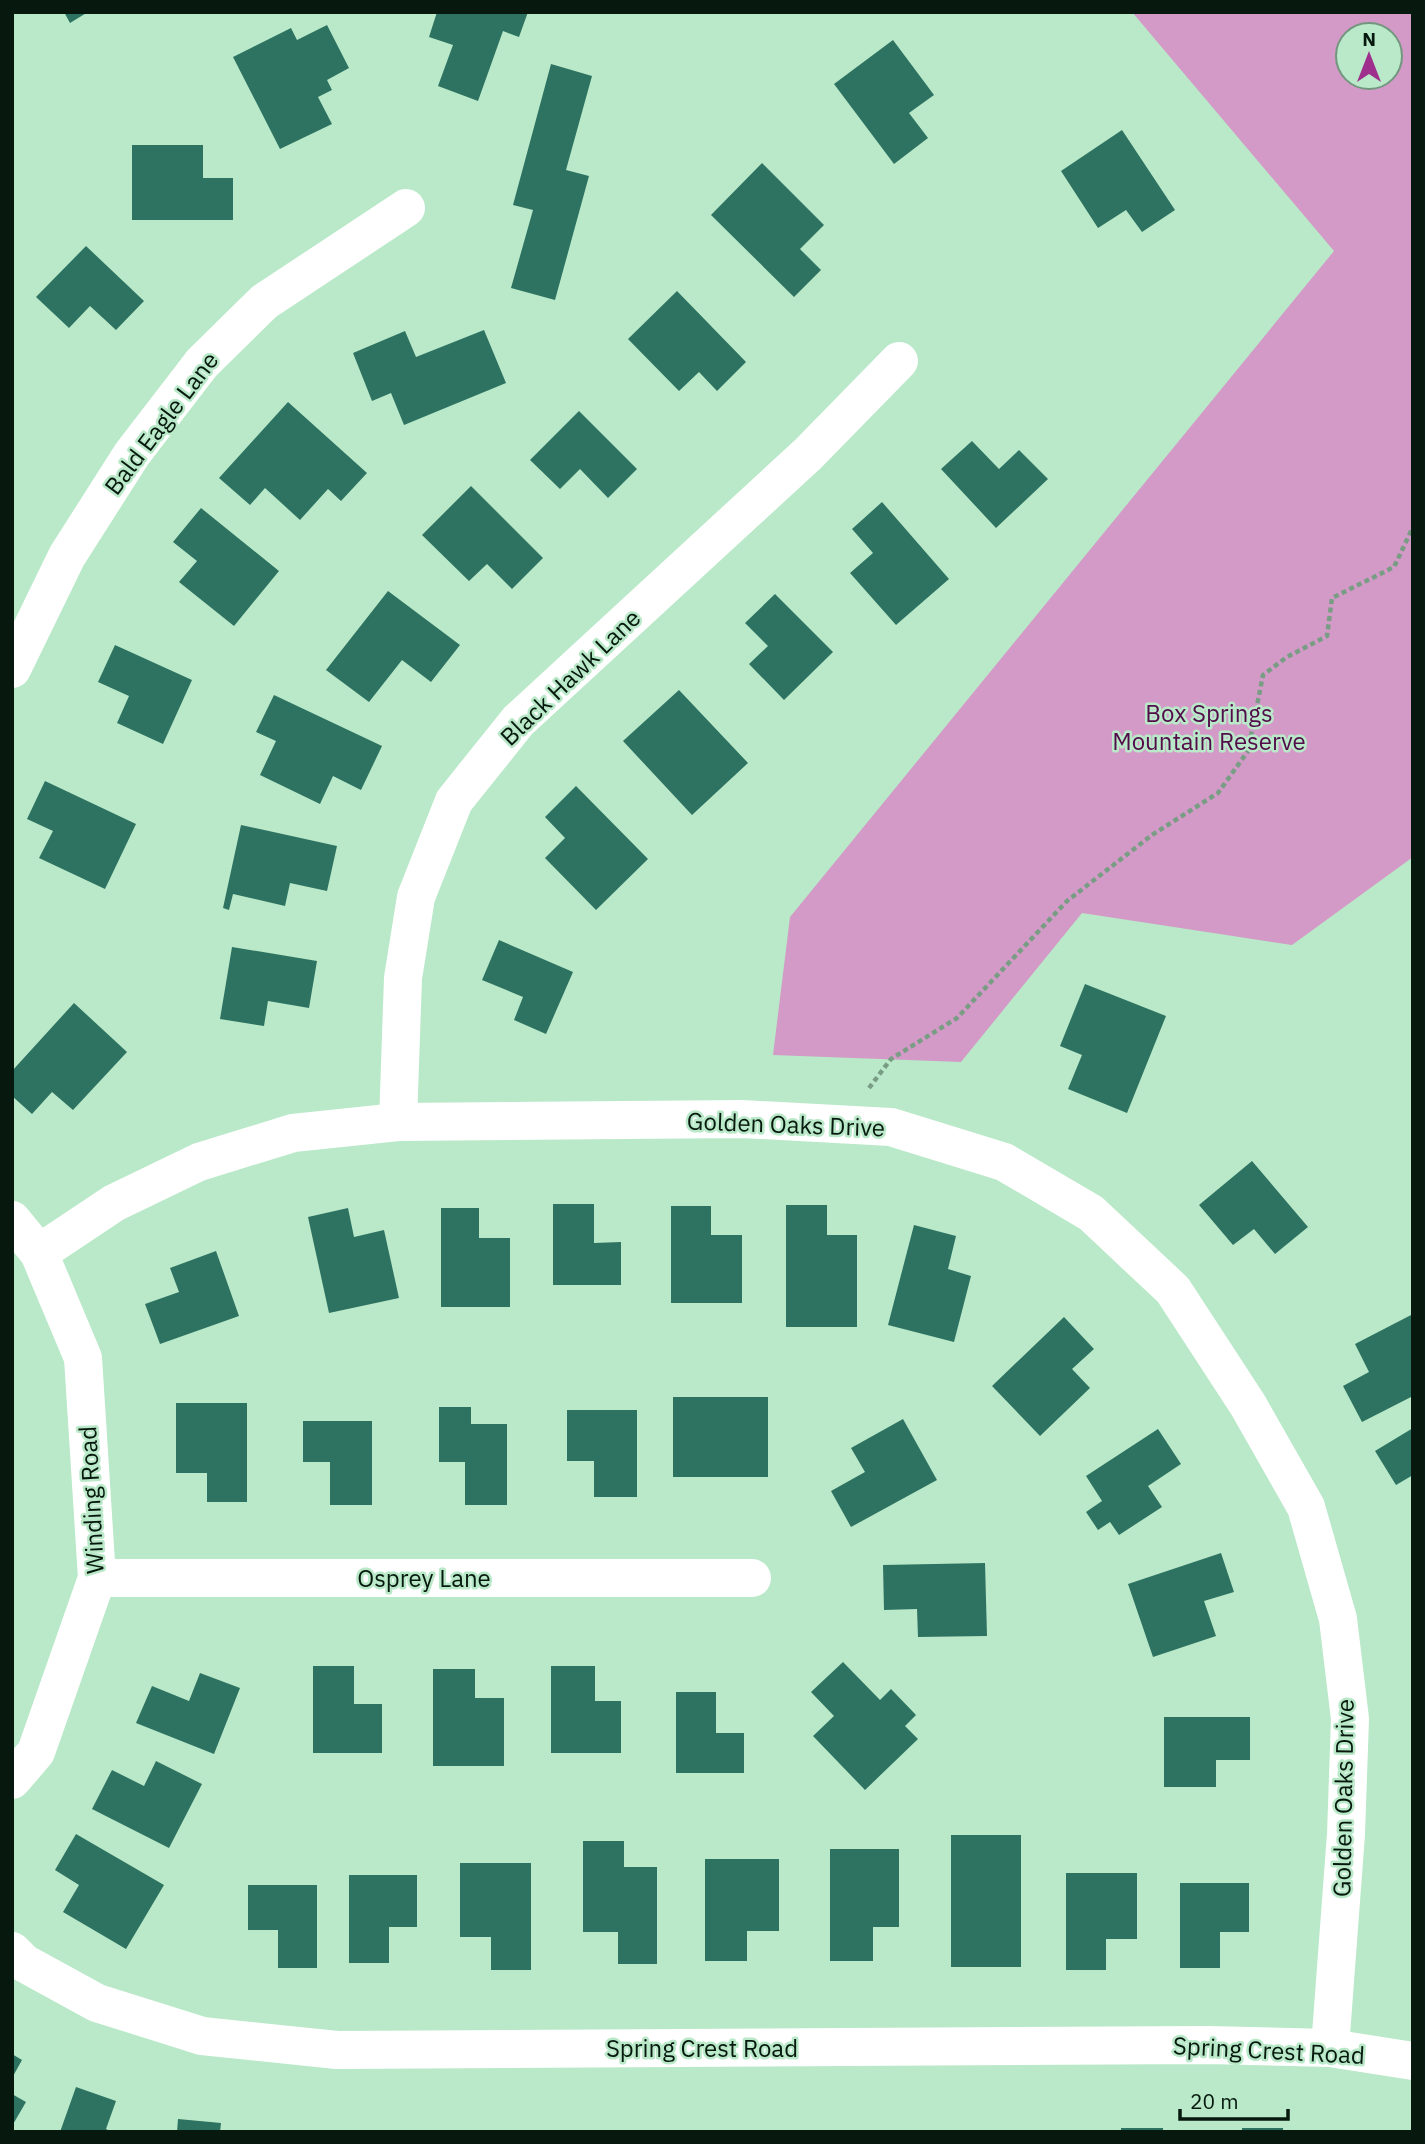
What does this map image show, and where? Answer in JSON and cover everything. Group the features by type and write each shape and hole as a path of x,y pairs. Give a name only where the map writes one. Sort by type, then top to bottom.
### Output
{"street":[{"name":"Bald Eagle Lane","path":"12,669 68,556 132,454 202,363 264,302 406,208"},
{"name":"Black Hawk Lane","path":"398,1122 403,978 416,897 454,801 518,721 808,454 899,361"},
{"name":"Golden Oaks Drive","path":"40,1253 114,1203 199,1162 293,1133 398,1122 742,1119 891,1127 1004,1162 1091,1213 1173,1290 1248,1405 1306,1507 1338,1619 1350,1719 1346,1833 1330,2048"},
{"name":"Winding Road","path":"12,1220 40,1253 83,1358 97,1578 36,1752 12,1780"},
{"name":"Osprey Lane","path":"97,1578 752,1578"},
{"name":"Spring Crest Road","path":"12,1951 24,1963 97,2003 202,2036 337,2050 1208,2045 1330,2048 1413,2061"}],"path":[{"path":"841,1125 891,1059 957,1018 1067,901 1152,835 1218,793 1248,751 1263,675 1287,657 1327,636 1332,598 1394,567 1413,527"}],"green space":[{"name":"Box Springs Mountain Reserve","path":"1132,12 1413,12 1413,857 1292,945 1082,913 961,1062 773,1055 790,917 1334,251"}],"building":[{"path":"64,12 88,12 70,23"},
{"path":"437,12 528,12 519,37 503,31 478,101 438,86 453,45 429,37"},
{"path":"327,25 349,68 327,80 332,90 318,97 332,124 280,149 233,57 291,28 297,40"},
{"path":"893,40 934,95 909,113 928,138 894,164 834,84"},
{"path":"551,64 592,76 566,170 589,176 555,300 511,288 533,210 513,205"},
{"path":"1122,130 1175,210 1142,232 1126,210 1098,228 1061,171"},
{"path":"132,145 203,145 203,178 233,178 233,220 132,220"},
{"path":"762,163 824,225 800,249 821,270 794,297 711,215"},
{"path":"86,246 144,301 116,330 90,306 69,328 36,297"},
{"path":"677,291 746,362 717,391 699,372 679,391 628,339"},
{"path":"484,330 506,383 404,425 391,393 372,401 353,353 405,331 416,357"},
{"path":"288,402 367,473 341,501 328,489 300,520 265,488 250,505 219,478"},
{"path":"579,411 637,469 608,498 580,469 560,489 530,460"},
{"path":"972,441 999,469 1019,450 1048,479 996,528 941,469"},
{"path":"471,486 543,558 512,589 487,564 469,581 422,535"},
{"path":"882,502 949,579 896,625 850,573 873,553 852,529"},
{"path":"201,508 279,571 234,626 179,582 197,561 173,542"},
{"path":"388,591 460,645 431,682 402,660 369,702 326,670"},
{"path":"775,594 833,652 784,700 749,664 768,646 745,623"},
{"path":"115,645 192,680 163,744 117,723 129,696 98,682"},
{"path":"679,690 748,763 692,815 623,741"},
{"path":"274,695 382,746 361,790 333,776 320,804 260,775 276,741 256,732"},
{"path":"45,781 136,824 105,889 39,858 53,831 27,819"},
{"path":"576,786 648,859 596,910 545,858 565,838 545,817"},
{"path":"241,825 337,846 327,891 290,883 285,906 233,894 229,910 223,908"},
{"path":"499,940 573,972 546,1034 514,1020 523,997 482,980"},
{"path":"232,947 317,961 309,1008 268,1001 264,1026 220,1019"},
{"path":"1085,984 1166,1016 1127,1113 1068,1089 1082,1055 1060,1046"},
{"path":"74,1003 127,1052 73,1110 52,1092 32,1114 12,1096 12,1071"},
{"path":"1252,1161 1308,1227 1275,1254 1254,1229 1233,1245 1199,1205"},
{"path":"553,1204 594,1204 594,1243 621,1242 621,1285 553,1285"},
{"path":"786,1205 827,1205 827,1235 857,1235 857,1327 786,1327"},
{"path":"671,1206 711,1206 711,1235 742,1235 742,1303 671,1303"},
{"path":"348,1208 354,1237 384,1230 399,1298 329,1313 308,1217"},
{"path":"441,1208 479,1208 479,1238 510,1238 510,1307 441,1307"},
{"path":"914,1225 956,1236 948,1269 971,1276 954,1342 888,1325"},
{"path":"216,1251 239,1316 160,1344 145,1304 179,1292 170,1268"},
{"path":"1413,1314 1413,1396 1362,1422 1343,1386 1369,1372 1355,1344"},
{"path":"1064,1317 1094,1349 1072,1369 1090,1388 1040,1436 992,1386"},
{"path":"673,1397 768,1397 768,1477 673,1477"},
{"path":"176,1403 247,1403 247,1502 207,1502 207,1473 176,1473"},
{"path":"439,1407 471,1407 471,1424 507,1424 507,1505 465,1505 465,1462 439,1462"},
{"path":"567,1410 637,1410 637,1497 594,1497 594,1461 567,1461"},
{"path":"903,1419 937,1480 851,1527 831,1491 865,1472 851,1448"},
{"path":"303,1421 372,1421 372,1505 330,1505 330,1462 303,1462"},
{"path":"1413,1428 1413,1475 1396,1485 1375,1451"},
{"path":"1158,1429 1181,1464 1148,1486 1162,1507 1119,1535 1110,1522 1098,1530 1086,1512 1102,1501 1086,1476"},
{"path":"1221,1553 1234,1592 1204,1601 1216,1636 1153,1657 1128,1584"},
{"path":"985,1563 987,1636 918,1637 917,1609 884,1610 883,1565"},
{"path":"843,1662 880,1700 891,1689 916,1715 905,1726 918,1739 865,1790 813,1736 834,1716 811,1692"},
{"path":"313,1666 354,1666 354,1704 382,1704 382,1753 313,1753"},
{"path":"551,1666 595,1666 595,1701 621,1701 621,1753 551,1753"},
{"path":"433,1669 475,1669 475,1698 504,1698 504,1766 433,1766"},
{"path":"200,1673 240,1688 214,1754 136,1723 152,1686 189,1701"},
{"path":"676,1692 716,1692 716,1733 744,1733 744,1773 676,1773"},
{"path":"1164,1717 1250,1717 1250,1760 1216,1760 1216,1787 1164,1787"},
{"path":"156,1761 202,1784 169,1848 92,1809 112,1770 144,1786"},
{"path":"76,1834 164,1885 126,1949 63,1912 79,1885 55,1870"},
{"path":"951,1835 1021,1835 1021,1967 951,1967"},
{"path":"583,1841 624,1841 624,1867 657,1867 657,1964 618,1964 618,1932 583,1932"},
{"path":"830,1849 899,1849 899,1927 873,1927 873,1961 830,1961"},
{"path":"705,1859 779,1859 779,1931 747,1931 747,1961 705,1961"},
{"path":"460,1863 531,1863 531,1970 491,1970 491,1937 460,1937"},
{"path":"1066,1873 1137,1873 1137,1939 1106,1939 1106,1970 1066,1970"},
{"path":"349,1875 417,1875 417,1927 389,1927 389,1963 349,1963"},
{"path":"1180,1883 1249,1883 1249,1932 1220,1932 1220,1968 1180,1968"},
{"path":"248,1885 317,1885 317,1968 278,1968 278,1930 248,1930"},
{"path":"12,2054 22,2060 12,2078"},
{"path":"76,2087 116,2101 106,2129 112,2132 60,2132"},
{"path":"12,2094 26,2102 12,2126"},
{"path":"178,2119 221,2123 220,2132 177,2132"},
{"path":"1121,2128 1163,2128 1163,2132 1121,2132"},
{"path":"1242,2128 1283,2128 1283,2132 1242,2132"}]}
